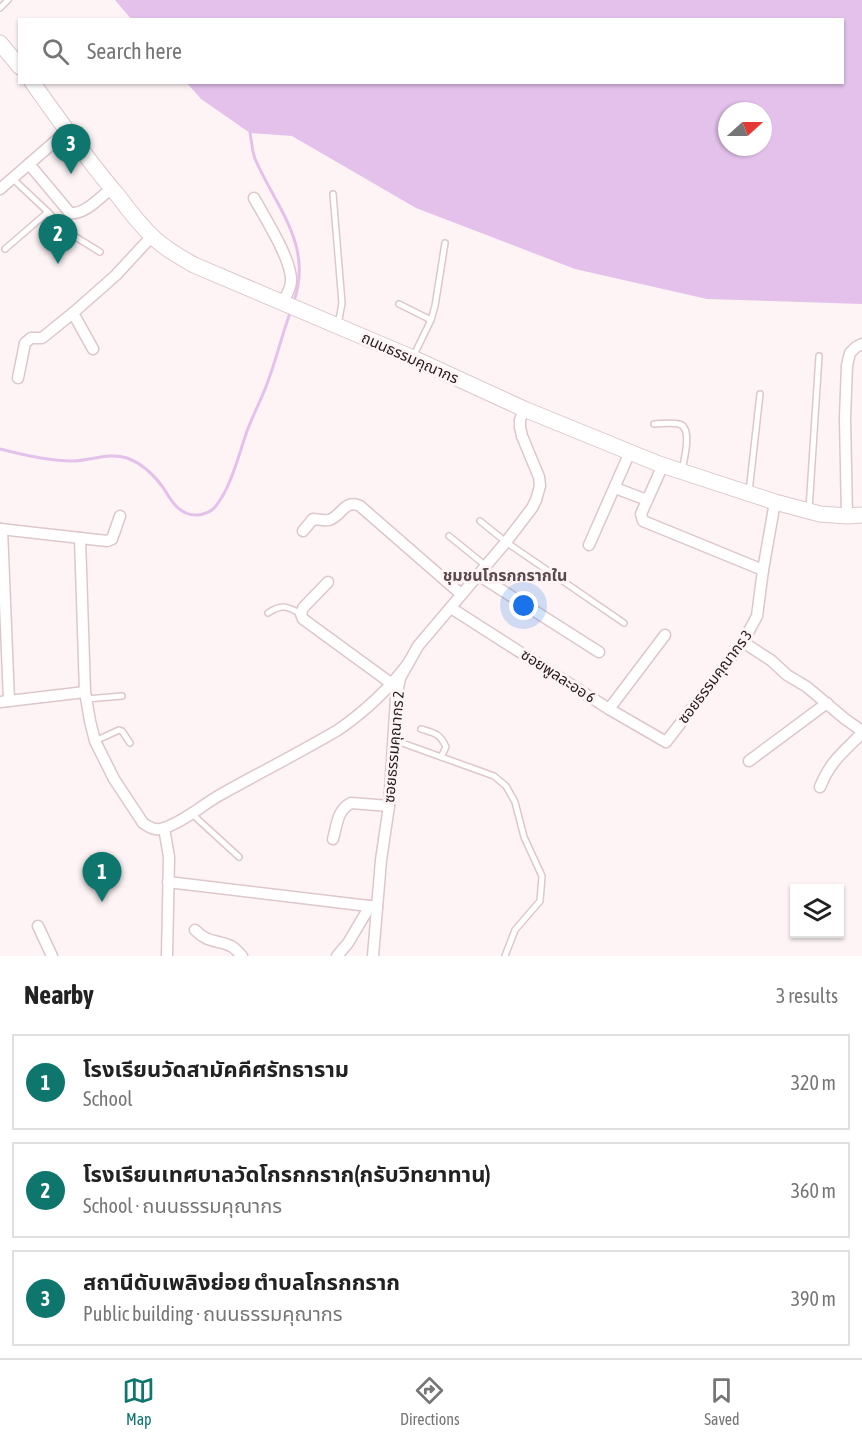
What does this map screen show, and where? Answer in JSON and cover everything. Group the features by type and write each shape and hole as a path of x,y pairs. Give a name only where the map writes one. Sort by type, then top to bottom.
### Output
{"street":[{"path":"0,43 18,65"},
{"name":"ถนนธรรมคุณากร","path":"33,84 111,189 152,236 174,254 194,265 413,358 524,409 663,465 808,511 820,514 855,515"},
{"path":"0,189 67,130"},
{"path":"28,164 70,213 82,211 111,189"},
{"path":"254,198 287,259 291,271 291,282 284,304"},
{"path":"18,378 25,343 28,339 42,338 73,314 116,275 152,236"},
{"path":"73,314 93,349"},
{"path":"855,515 845,418 847,365 850,353 862,344"},
{"name":"ซอยธรรมคุณากร 2","path":"373,956 374,907 389,806 400,678 418,646 506,542 536,500 540,486 539,477 520,427 524,409"},
{"path":"589,545 630,452"},
{"path":"663,465 641,514 643,521 763,570"},
{"path":"615,488 647,500"},
{"name":"ซอยธรรมคุณากร 3","path":"666,742 743,642 758,616 763,570 775,502"},
{"path":"303,531 313,519 329,520 348,505 360,506 461,594"},
{"path":"86,696 4,702 1,529 103,541 112,539 120,516"},
{"path":"80,538 86,696 95,741 114,779 143,823 149,828 164,828 338,730 355,718 392,684 407,665"},
{"path":"477,575 599,652"},
{"path":"328,582 303,608 301,614 303,619 392,684"},
{"name":"ซอยพูลละออ 6","path":"451,608 609,709 666,742"},
{"path":"609,709 665,635"},
{"path":"743,642 807,687 862,732 832,763 820,787"},
{"path":"749,761 827,703"},
{"path":"333,839 341,810 351,802 389,806"},
{"path":"164,828 169,857 167,956"},
{"path":"168,882 374,907 337,956"},
{"path":"38,926 52,956"},
{"path":"195,930 213,942 230,946 242,956"}],"lane":[{"path":"0,8 8,0"},
{"path":"12,177 66,231 100,252"},
{"path":"333,194 342,303 337,326"},
{"path":"5,249 48,212"},
{"path":"413,358 435,306 445,243"},
{"path":"399,304 431,320"},
{"path":"808,511 819,356"},
{"path":"749,493 760,394"},
{"path":"654,424 680,424 687,432 682,472"},
{"path":"480,521 506,542 624,624"},
{"path":"449,536 486,566"},
{"path":"268,613 275,609 288,607 301,614"},
{"path":"86,696 122,696"},
{"path":"421,729 439,735 443,740 446,747 441,757"},
{"path":"95,741 119,730 130,743"},
{"path":"394,740 494,776 501,781 515,802 525,837 542,876 540,901 515,930 505,956"},
{"path":"191,813 239,857"}],"shaded area":[{"path":"115,0 862,0 862,304 707,299 575,269 416,208 292,136 250,133 201,99 188,84 844,84 844,18 130,18"}],"waterway":[{"path":"251,130 255,158 282,211 296,245 299,281 294,301"},
{"path":"0,449 63,461 113,456 127,458 151,473 182,511 193,515 209,512 221,499 230,481 247,431 265,390 291,310"}],"place":[{"name":"สถานีดับเพลิงย่อย ตำบลโกรกกราก","path":"71,174"},
{"name":"โรงเรียนเทศบาลวัดโกรกกราก(กรับวิทยาทาน)","path":"58,264"},
{"name":"โรงเรียนวัดสามัคคีศรัทธาราม","path":"102,902"}],"district":[{"name":"ชุมชนโกรกกรากใน","path":"505,575"}]}
